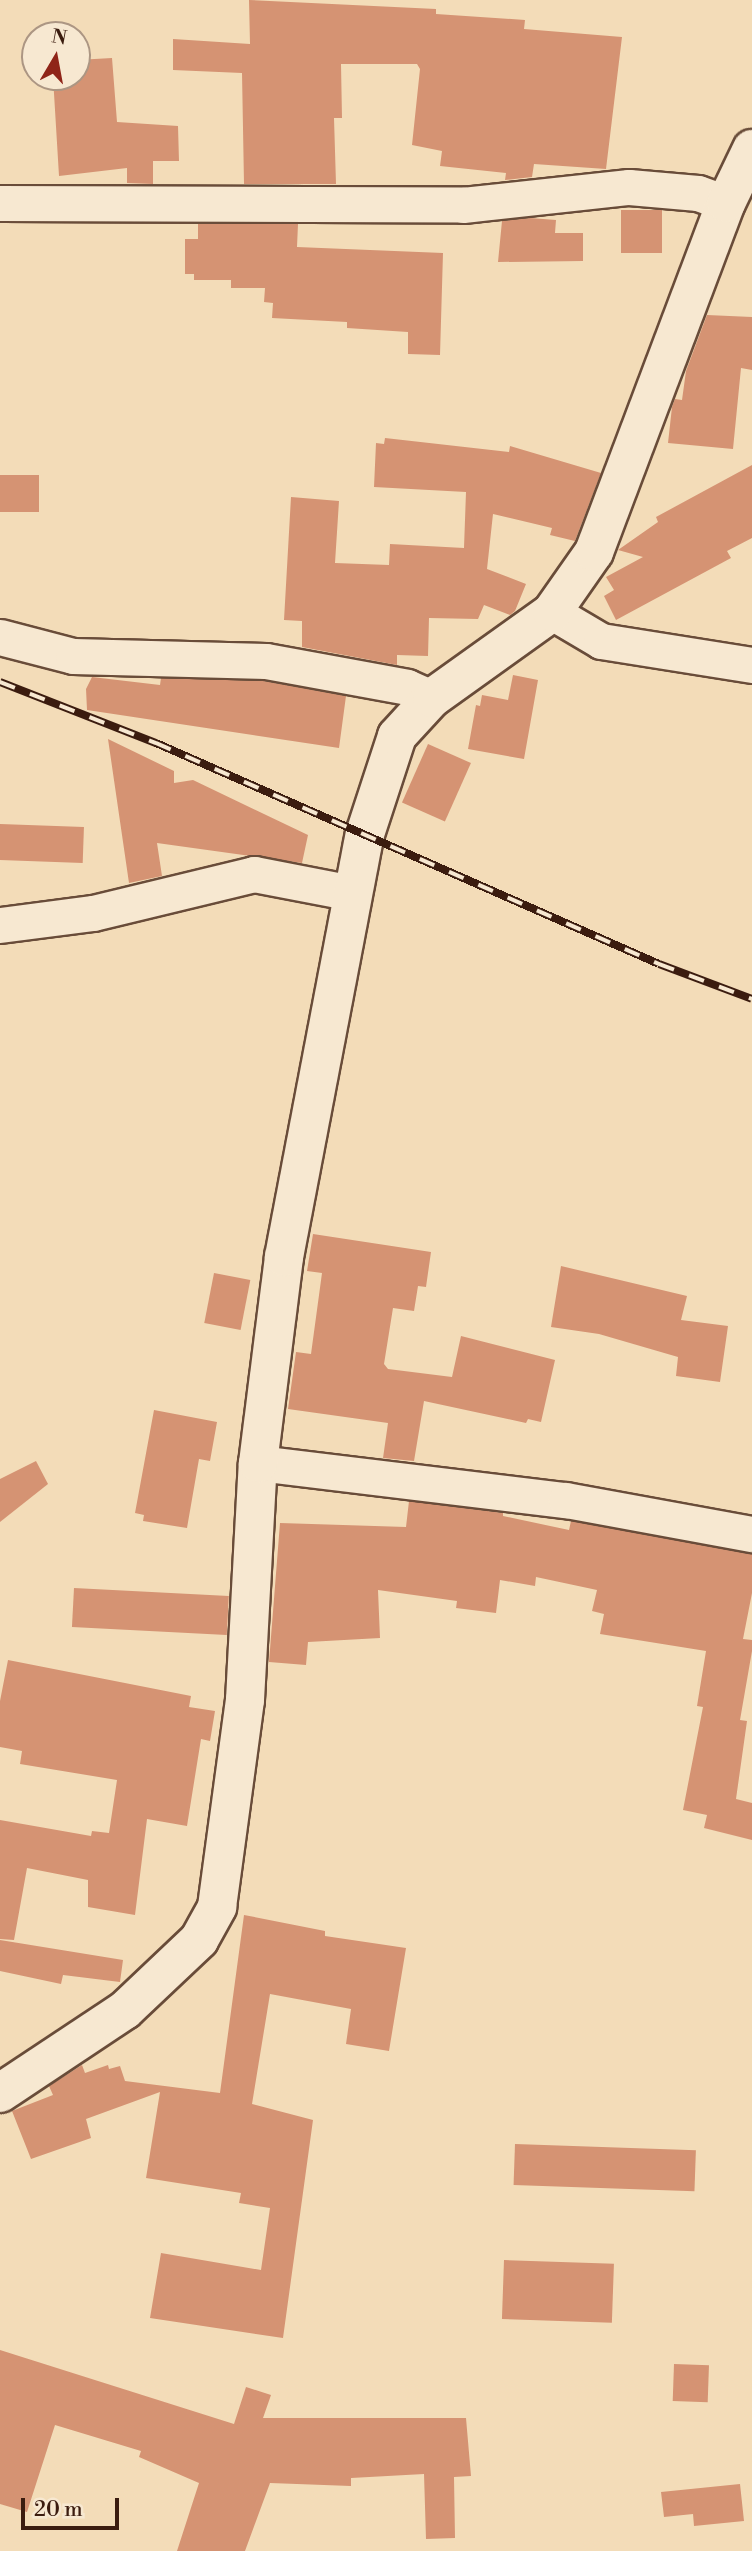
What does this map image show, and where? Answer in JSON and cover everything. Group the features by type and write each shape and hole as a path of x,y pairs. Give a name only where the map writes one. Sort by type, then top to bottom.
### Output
{"street":[{"path":"0,2093 125,2010 198,1940 217,1907 245,1700 258,1463 284,1257 365,834 397,736 432,698 552,612 594,552 726,203 752,149"},
{"path":"0,203 463,205 629,187 698,193 726,203"},
{"path":"552,612 601,641 752,665"},
{"path":"0,637 73,656 266,662 407,687 432,698"},
{"path":"0,925 93,913 254,874 353,893"},
{"path":"258,1463 566,1500 752,1534"}],"building":[{"path":"249,0 436,9 436,14 525,20 524,29 622,37 606,169 534,164 532,177 505,180 506,173 440,166 442,151 412,145 420,69 417,64 341,64 342,118 334,118 336,184 244,184 242,73 173,70 173,39 250,44"},
{"path":"112,58 117,122 178,126 179,161 153,161 153,184 127,183 127,168 59,176 54,91 91,91 91,59"},
{"path":"621,210 662,210 662,253 621,253"},
{"path":"530,218 556,220 555,233 583,233 583,261 498,262 502,221"},
{"path":"198,224 298,224 297,247 443,253 440,355 408,354 408,332 347,328 347,322 272,318 273,303 264,302 265,288 231,288 231,280 194,280 194,274 185,274 185,239 198,239"},
{"path":"707,315 752,317 752,370 741,368 733,449 668,443 672,407 675,399 682,400 686,371"},
{"path":"385,438 509,452 510,446 601,473 575,541 550,535 552,528 493,514 487,569 526,584 515,611 510,615 484,605 478,619 429,618 428,656 397,655 397,665 302,647 302,621 284,620 291,497 339,501 335,563 389,565 390,544 464,548 466,492 374,487 376,443 384,444"},
{"path":"752,465 752,538 727,551 731,558 616,620 604,596 614,590 606,577 643,557 618,550 658,522 656,517"},
{"path":"0,475 39,475 39,512 0,512"},
{"path":"513,675 538,680 524,759 468,749 476,705 480,706 482,695 508,700"},
{"path":"92,677 160,685 161,678 264,681 346,696 339,748 87,710 86,689"},
{"path":"108,739 174,771 174,783 193,780 308,835 302,863 157,843 162,876 129,883"},
{"path":"428,744 471,763 445,822 402,802"},
{"path":"0,824 84,827 83,863 0,860"},
{"path":"313,1234 431,1252 426,1287 418,1286 414,1311 393,1308 384,1364 388,1369 452,1377 461,1336 555,1360 541,1422 528,1419 526,1423 424,1401 414,1461 383,1458 388,1423 288,1409 296,1352 311,1354 322,1273 307,1271"},
{"path":"561,1266 687,1296 681,1320 728,1326 720,1382 676,1376 678,1357 599,1334 551,1327"},
{"path":"214,1273 250,1280 241,1330 204,1323"},
{"path":"154,1410 217,1422 210,1461 199,1459 187,1528 143,1521 144,1515 135,1513"},
{"path":"36,1461 48,1484 0,1522 0,1479"},
{"path":"409,1501 503,1513 503,1516 569,1530 571,1521 752,1554 752,1593 743,1639 752,1640 752,1651 740,1720 747,1721 736,1799 752,1803 752,1840 704,1828 707,1815 683,1810 703,1707 697,1706 706,1651 600,1634 604,1614 592,1611 597,1590 536,1577 535,1586 500,1580 496,1613 456,1608 457,1601 378,1590 380,1638 308,1642 306,1665 269,1662 280,1523 406,1527"},
{"path":"74,1588 229,1596 227,1635 72,1627"},
{"path":"8,1660 191,1696 189,1707 215,1711 210,1741 201,1739 187,1826 147,1819 135,1915 88,1907 88,1880 27,1868 14,1940 0,1939 0,1820 91,1836 92,1831 109,1833 117,1780 20,1764 22,1751 0,1747 0,1701"},
{"path":"244,1915 325,1931 325,1936 406,1948 389,2051 346,2044 351,2009 270,1994 252,2104 313,2120 283,2338 150,2318 161,2253 261,2270 270,2208 239,2203 241,2193 146,2178 160,2092 86,2119 91,2138 31,2159 12,2111 53,2095 49,2086 82,2065 85,2073 108,2065 109,2069 120,2066 125,2081 220,2093"},
{"path":"0,1940 123,1960 120,1982 63,1975 61,1984 0,1971"},
{"path":"515,2144 696,2150 694,2191 514,2185"},
{"path":"504,2260 614,2264 612,2323 502,2319"},
{"path":"0,2350 234,2424 246,2387 271,2395 263,2418 466,2418 471,2476 454,2477 455,2538 426,2539 424,2474 351,2478 351,2486 270,2483 245,2551 177,2551 199,2483 139,2457 141,2451 55,2425 27,2512 0,2504"},
{"path":"674,2364 709,2365 708,2402 673,2401"},
{"path":"740,2484 744,2521 694,2526 693,2514 664,2517 661,2492"}],"railway":[{"path":"0,682 156,743 659,964 752,999"}]}
